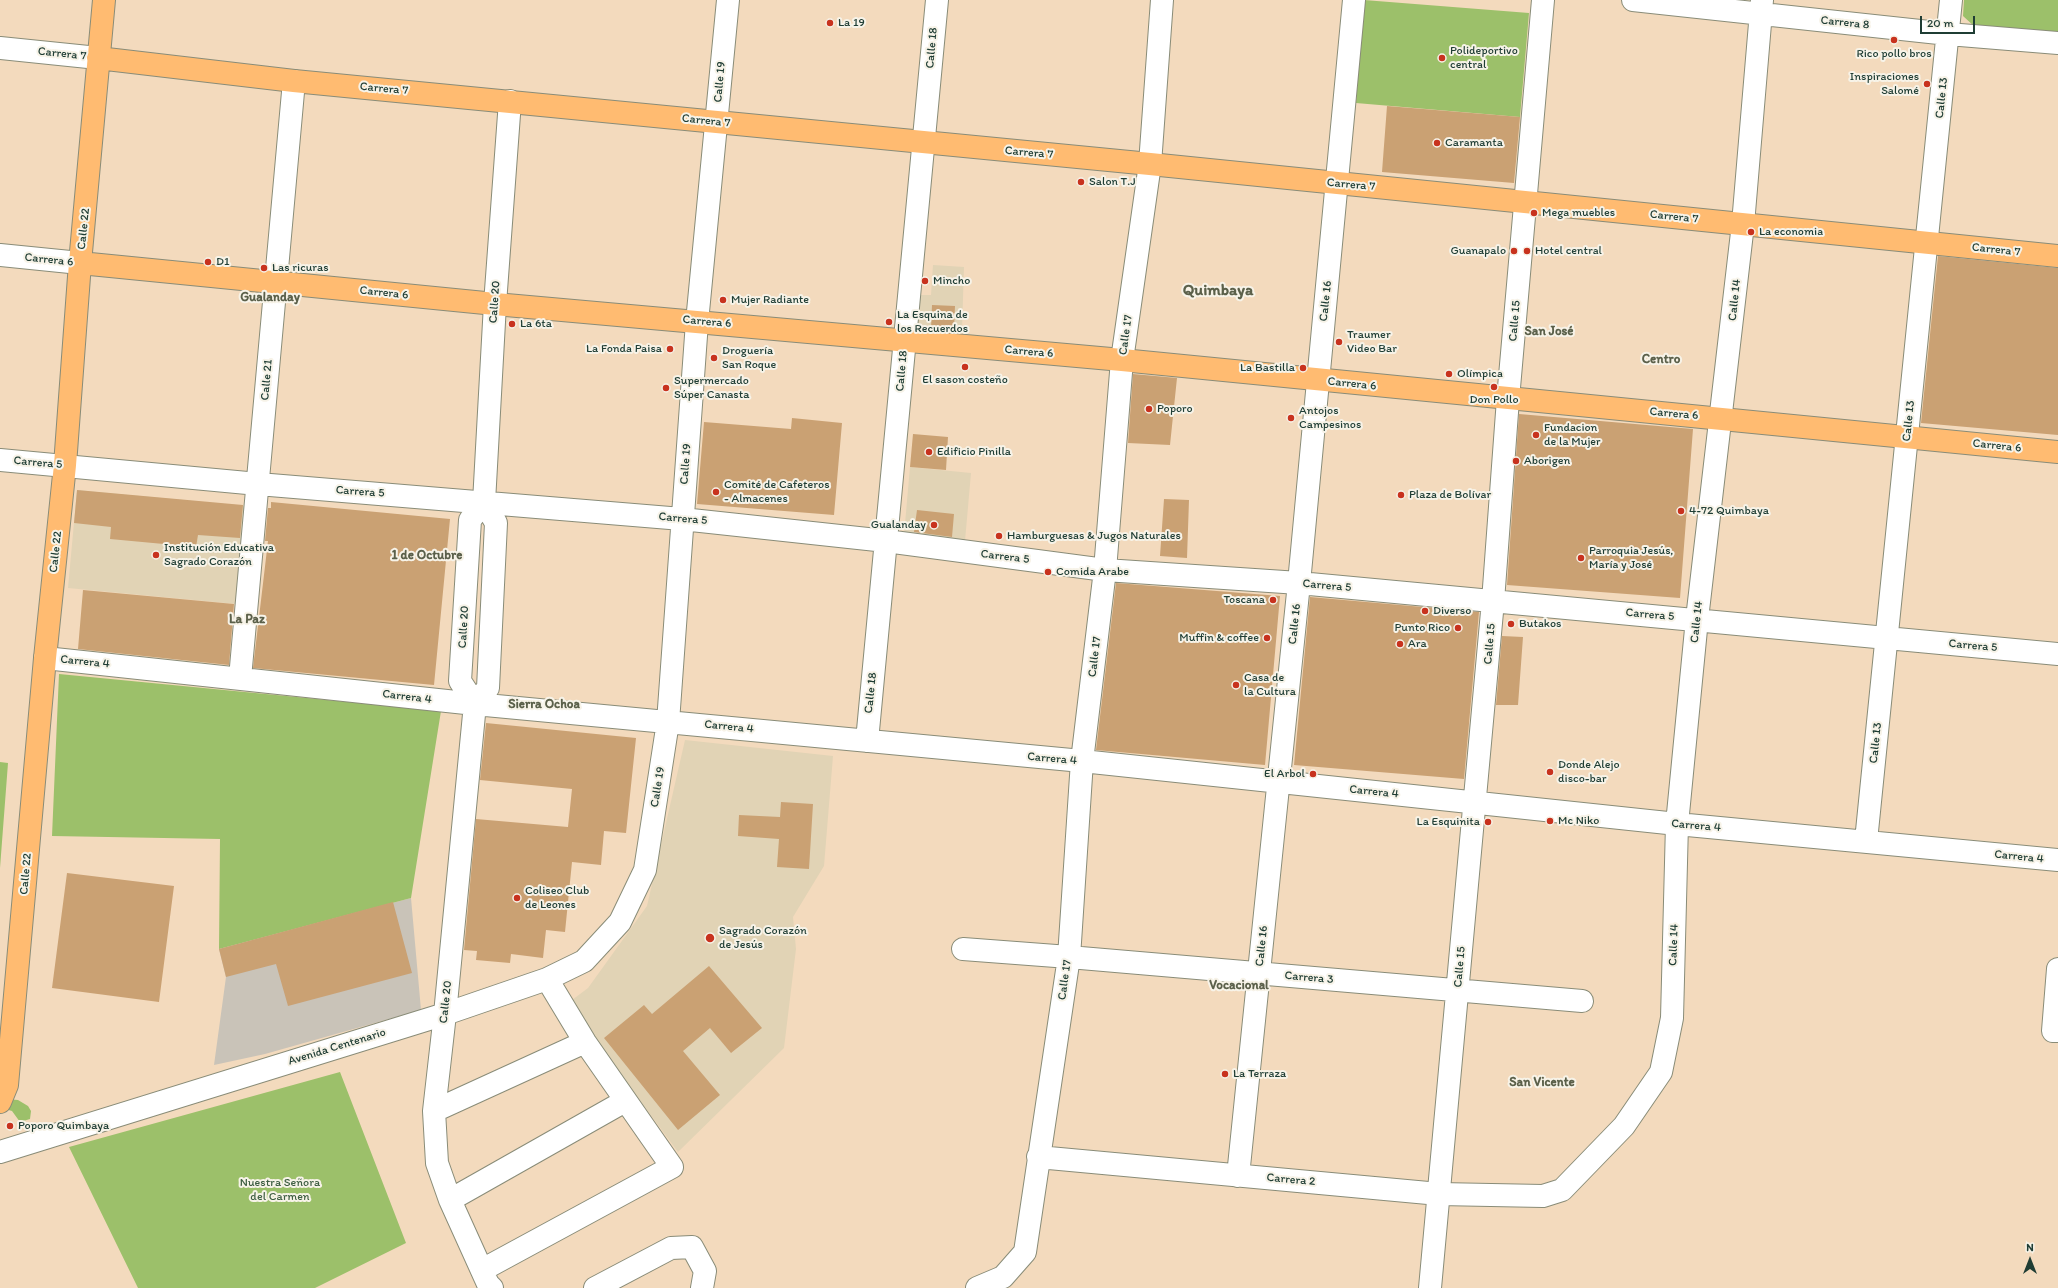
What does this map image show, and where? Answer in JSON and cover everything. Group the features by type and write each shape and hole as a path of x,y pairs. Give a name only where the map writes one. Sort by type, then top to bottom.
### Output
{"main road":[{"name":"Calle 22","path":"2,1090 65,465 80,263 104,0"},
{"name":"Carrera 7","path":"98,58 294,81 1150,164 1338,184 1526,201 2058,256"},
{"name":"Carrera 6","path":"80,263 495,304 1122,360 2058,452"}],"street":[{"name":"Calle 19","path":"620,922 645,870 668,722 697,322 728,0"},
{"name":"Calle 18","path":"867,741 937,0"},
{"name":"Calle 17","path":"977,1288 1003,1277 1025,1252 1069,957 1082,761 1105,570 1122,360 1150,164 1162,0"},
{"name":"Calle 16","path":"1238,1176 1299,583 1338,184 1354,0"},
{"name":"Calle 15","path":"1430,1288 1493,601 1508,399 1543,0"},
{"name":"Carrera 8","path":"1633,0 1761,7 1948,34 2058,43"},
{"name":"Calle 13","path":"1866,841 1951,0"},
{"name":"Calle 14","path":"1544,1196 1562,1190 1624,1126 1661,1072 1672,1018 1678,824 1697,619 1743,224 1761,7"},
{"name":"Carrera 7","path":"0,48 98,58"},
{"name":"Calle 21","path":"240,678 294,81"},
{"name":"Calle 20","path":"484,502 495,304 510,101"},
{"name":"Carrera 6","path":"0,255 80,263"},
{"name":"Carrera 5","path":"0,460 258,484 682,519 886,541 1105,570 1299,583 1697,619 2058,654"},
{"path":"475,704 488,688 496,523 484,502"},
{"name":"Carrera 4","path":"45,658 475,704 1082,761 1678,824 2058,860"},
{"name":"Calle 20","path":"475,704 445,1014 434,1111 437,1163 450,1200 487,1279"},
{"name":"Avenida Centenario","path":"0,1152 445,1014 547,979 584,961 620,922"},
{"name":"Carrera 3","path":"963,949 1582,1001"},
{"path":"2055,1031 2058,969"},
{"path":"487,1279 670,1169 671,1163 625,1101 585,1042 547,979"},
{"path":"434,1111 585,1042"},
{"path":"450,1200 625,1101"},
{"name":"Carrera 2","path":"1038,1157 1439,1194 1544,1196"},
{"path":"595,1288 671,1248 692,1247 705,1271 702,1288"}],"shaded area":[{"path":"933,265 964,267 962,330 916,329 918,295 931,295"},
{"path":"910,467 971,473 965,541 904,535"},
{"name":"Institución Educativa Sagrado Corazón","path":"77,490 246,506 236,604 68,588"},
{"name":"Sagrado Corazón de Jesús","path":"685,740 833,756 824,866 793,917 796,949 784,1048 678,1152 568,1003 588,988 647,906"},
{"path":"411,898 421,1010 265,1054 214,1065 226,977 219,949"}],"green space":[{"name":"Polideportivo central","path":"1364,0 1529,13 1520,117 1356,103"},
{"path":"1964,0 2058,0 2058,34 1975,27 1963,16"},
{"path":"59,674 441,711 411,898 219,949 220,839 52,836"},
{"path":"0,762 8,763 0,868"},
{"name":"Nuestra Señora del Carmen","path":"340,1072 406,1243 315,1288 138,1288 69,1147"},
{"path":"7,1099 18,1100 28,1106 31,1111 30,1119 20,1122 12,1111 5,1109"}],"building":[{"name":"Caramanta","path":"1387,106 1520,117 1514,183 1382,172"},
{"path":"1938,256 2058,268 2058,435 1921,423"},
{"path":"932,305 955,306 954,329 931,329"},
{"name":"Poporo","path":"1133,374 1177,378 1170,445 1128,443"},
{"path":"1519,414 1693,429 1680,598 1507,585"},
{"path":"792,418 842,423 834,515 697,504 704,422 791,429"},
{"name":"Edificio Pinilla","path":"913,434 948,437 946,470 910,467"},
{"path":"77,490 243,505 240,538 198,535 196,547 110,539 111,527 74,523"},
{"path":"1164,499 1189,500 1187,558 1160,556"},
{"path":"271,502 450,519 434,685 253,668 268,541 265,541 268,508 271,508"},
{"name":"Gualanday","path":"917,510 954,514 952,537 914,532"},
{"path":"1116,583 1280,596 1265,765 1096,750"},
{"path":"83,590 234,604 229,665 78,649"},
{"path":"1310,597 1479,612 1464,779 1294,765"},
{"path":"1502,636 1523,637 1518,705 1496,705"},
{"path":"486,723 636,738 626,833 604,831 601,865 572,862 565,932 546,930 543,958 511,954 510,963 476,960 477,951 464,950 476,819 568,827 572,789 480,780"},
{"path":"781,802 813,804 809,869 777,867 779,839 738,836 739,815 780,817"},
{"path":"67,873 174,886 159,1002 52,988"},
{"path":"393,902 412,973 288,1006 276,964 226,977 219,949"},
{"path":"709,966 762,1028 731,1053 710,1028 683,1051 720,1095 678,1130 604,1038 644,1005 652,1014"}],"place":[{"name":"La 19","path":"830,23"},
{"name":"Rico pollo bros","path":"1894,40"},
{"name":"Polideportivo central","path":"1442,58"},
{"name":"Inspiraciones Salomé","path":"1927,84"},
{"name":"Caramanta","path":"1437,143"},
{"name":"Salon T.J","path":"1081,182"},
{"name":"Mega muebles","path":"1534,213"},
{"name":"La economia","path":"1751,232"},
{"name":"Guanapalo","path":"1514,251"},
{"name":"Hotel central","path":"1527,251"},
{"name":"D1","path":"208,262"},
{"name":"Las ricuras","path":"264,268"},
{"name":"Mincho","path":"925,281"},
{"name":"Mujer Radiante","path":"723,300"},
{"name":"La Esquina de los Recuerdos","path":"889,322"},
{"name":"La 6ta","path":"512,324"},
{"name":"Traumer Video Bar","path":"1339,342"},
{"name":"La Fonda Paisa","path":"670,349"},
{"name":"Droguería San Roque","path":"714,358"},
{"name":"El sason costeño","path":"965,367"},
{"name":"La Bastilla","path":"1303,368"},
{"name":"Olímpica","path":"1449,374"},
{"name":"Don Pollo","path":"1494,387"},
{"name":"Supermercado Súper Canasta","path":"666,388"},
{"name":"Poporo","path":"1149,409"},
{"name":"Antojos Campesinos","path":"1291,418"},
{"name":"Fundacion de la Mujer","path":"1536,435"},
{"name":"Edificio Pinilla","path":"929,452"},
{"name":"Aborigen","path":"1516,461"},
{"name":"Comité de Cafeteros - Almacenes","path":"716,492"},
{"name":"Plaza de Bolívar","path":"1401,495"},
{"name":"4-72 Quimbaya","path":"1681,511"},
{"name":"Gualanday","path":"934,525"},
{"name":"Hamburguesas & Jugos Naturales","path":"999,536"},
{"name":"Institución Educativa Sagrado Corazón","path":"156,555"},
{"name":"Parroquia Jesús, María y José","path":"1581,558"},
{"name":"Comida Arabe","path":"1048,572"},
{"name":"Toscana","path":"1273,600"},
{"name":"Diverso","path":"1425,611"},
{"name":"Butakos","path":"1511,624"},
{"name":"Punto Rico","path":"1458,628"},
{"name":"Muffin & coffee","path":"1267,638"},
{"name":"Ara","path":"1400,644"},
{"name":"Casa de la Cultura","path":"1236,685"},
{"name":"Donde Alejo disco-bar","path":"1550,772"},
{"name":"El Arbol","path":"1313,774"},
{"name":"Mc Niko","path":"1550,821"},
{"name":"La Esquinita","path":"1488,822"},
{"name":"Coliseo Club de Leones","path":"517,898"},
{"name":"Sagrado Corazón de Jesús","path":"710,938"},
{"name":"La Terraza","path":"1225,1074"},
{"name":"Poporo Quimbaya","path":"10,1126"}],"district":[{"name":"Quimbaya","path":"1218,291"},
{"name":"Gualanday","path":"270,298"},
{"name":"San José","path":"1549,332"},
{"name":"Centro","path":"1661,360"},
{"name":"1 de Octubre","path":"427,556"},
{"name":"La Paz","path":"247,620"},
{"name":"Sierra Ochoa","path":"544,705"},
{"name":"Vocacional","path":"1239,986"},
{"name":"San Vicente","path":"1542,1083"}]}
